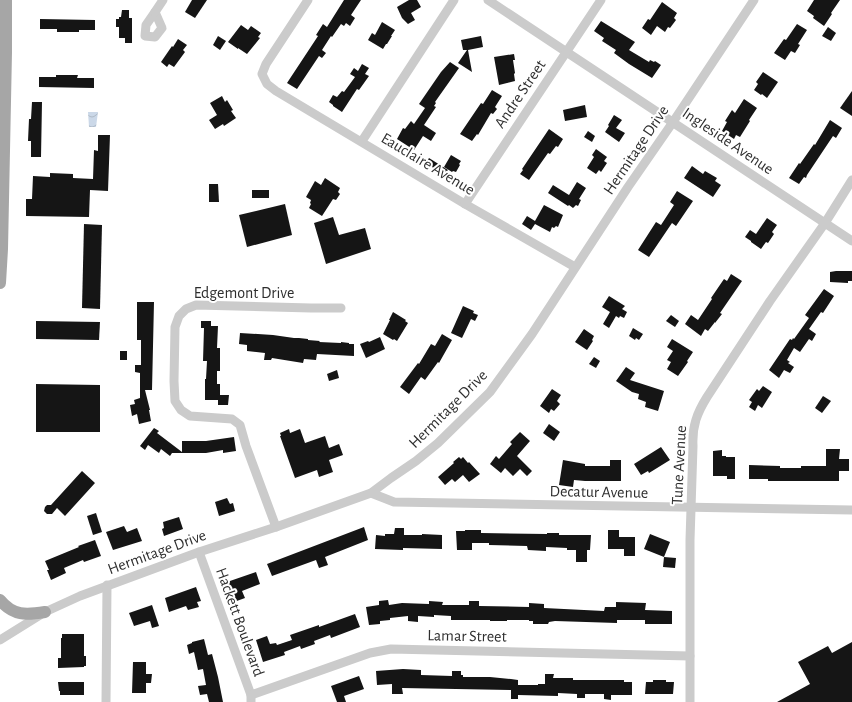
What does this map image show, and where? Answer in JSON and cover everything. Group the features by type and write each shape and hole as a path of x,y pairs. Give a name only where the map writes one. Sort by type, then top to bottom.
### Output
{"main road":[{"path":"0,283 2,248 3,99 6,0"},
{"path":"0,600 5,606 15,612 28,614 45,612"}],"street":[{"path":"155,12 163,0"},
{"name":"Eauclaire Avenue","path":"308,0 266,64 262,74 266,84 465,204 576,267"},
{"path":"362,141 454,0"},
{"name":"Ingleside Avenue","path":"488,0 852,241"},
{"name":"Andre Street","path":"465,204 601,0"},
{"name":"Hermitage Drive","path":"0,640 45,612 107,585 371,493 416,461 438,443 490,392 532,334 628,187 754,0"},
{"name":"Tune Avenue","path":"690,702 690,540 694,425 702,405 766,308 825,223 852,180"},
{"name":"Edgemont Drive","path":"276,527 246,446 240,425 232,419 190,416 181,410 175,401 175,327 179,316 186,309 196,305 341,308"},
{"name":"Decatur Avenue","path":"371,493 394,502 852,510"},
{"name":"Hackett Boulevard","path":"199,552 251,698"},
{"path":"106,702 107,585"},
{"name":"Lamar Street","path":"251,698 370,653 391,649 690,656"}],"water":[{"path":"88,112 98,112 96,127 89,127"}],"building":[{"path":"192,0 207,0 195,18 185,12"},
{"path":"344,0 361,0 351,15 355,18 350,26 346,23 344,26 341,24 322,50 326,53 322,58 319,56 297,89 287,83 318,36 316,35 323,24 327,27"},
{"path":"409,0 417,0 421,7 411,13 415,20 408,24 402,18 397,7"},
{"path":"814,0 840,0 824,26 813,18 814,16 807,11"},
{"path":"662,2 677,13 674,18 676,20 665,32 657,26 651,35 642,28 648,19 650,20"},
{"path":"122,10 129,10 129,18 132,18 132,43 125,43 125,38 119,38 119,27 116,27 116,19 121,17"},
{"path":"40,19 95,20 95,30 57,32 57,29 40,29"},
{"path":"601,21 635,42 629,50 649,62 650,60 655,61 661,65 652,78 614,53 616,50 602,41 604,38 594,31"},
{"path":"382,22 395,30 383,49 368,40 372,33 375,35"},
{"path":"797,24 807,30 798,44 800,45 795,53 791,51 785,60 774,53 784,39 786,40"},
{"path":"241,25 248,30 251,26 261,33 258,37 260,38 247,54 228,42"},
{"path":"828,27 836,33 831,41 822,36"},
{"path":"218,36 226,41 220,50 213,45"},
{"path":"481,36 483,47 468,50 472,72 458,63 467,50 463,50 461,40"},
{"path":"178,39 187,45 183,50 185,52 174,67 169,64 167,67 161,62"},
{"path":"514,54 515,60 513,60 515,81 499,85 494,57"},
{"path":"450,62 459,68 435,102 436,103 434,106 436,107 424,125 436,133 431,141 423,136 414,150 397,139 403,128 405,129 411,121 414,124 425,108 419,104 441,72"},
{"path":"362,64 369,68 365,74 369,76 359,90 357,89 342,112 329,102 333,95 337,97 342,91 344,92 355,77 350,74 354,68 358,71"},
{"path":"763,72 778,82 767,98 754,90 758,84 756,82"},
{"path":"56,75 78,75 77,78 94,78 94,88 39,87 39,77 56,77"},
{"path":"492,90 502,96 495,107 497,109 493,114 491,113 478,135 477,134 472,141 460,134 481,103 483,104"},
{"path":"852,91 852,116 840,108"},
{"path":"222,96 225,102 227,100 233,110 231,111 236,118 224,126 223,124 215,129 209,120 217,115 210,103"},
{"path":"744,99 757,108 740,137 736,135 734,139 722,131 727,122 725,121 732,110 735,113"},
{"path":"32,102 42,102 41,157 31,157 31,141 28,141 29,119 31,119"},
{"path":"585,105 587,117 565,121 563,110"},
{"path":"614,115 622,120 616,128 625,133 619,142 605,132"},
{"path":"830,120 842,128 836,138 833,136 806,178 804,177 799,184 789,178 799,163 800,164 814,144 815,145"},
{"path":"549,129 563,139 558,147 556,146 550,154 548,153 529,180 520,174"},
{"path":"588,131 595,136 592,142 584,137"},
{"path":"98,135 110,135 108,191 90,190 89,217 26,216 26,199 32,199 33,176 50,177 50,173 73,174 73,178 93,179 94,150 98,151"},
{"path":"596,149 607,157 604,161 607,163 601,172 599,170 596,174 587,168 594,157 592,155"},
{"path":"451,155 461,161 456,172 452,172 444,167"},
{"path":"429,158 448,170 444,175 426,163"},
{"path":"692,166 703,174 705,171 717,178 715,181 721,185 713,197 684,178"},
{"path":"325,178 340,188 338,192 340,194 336,200 333,199 322,216 309,208 311,200 306,197 315,181 321,185"},
{"path":"577,182 586,188 579,199 581,200 578,206 576,205 573,208 548,193 553,185 569,195"},
{"path":"209,184 218,184 219,202 209,202"},
{"path":"252,190 269,190 269,198 252,198"},
{"path":"677,191 693,201 676,226 672,223 649,257 638,250 656,222 661,225 674,205 670,202"},
{"path":"285,204 292,235 247,247 239,215"},
{"path":"544,205 563,215 558,227 552,227 550,232 535,224 531,230 522,224 527,216 535,221"},
{"path":"333,217 339,235 365,228 371,249 326,264 314,223"},
{"path":"767,218 777,225 772,232 774,234 768,243 766,242 761,249 745,237 750,230 756,234"},
{"path":"84,224 102,225 100,309 82,308"},
{"path":"852,271 852,281 848,281 848,283 830,282 830,272"},
{"path":"731,274 742,281 720,313 722,314 708,331 705,329 701,336 685,324 691,315 698,320 724,279 727,281"},
{"path":"824,289 834,296 823,313 821,312 809,329 816,334 812,341 809,339 800,352 794,348 787,360 790,362 788,363 794,367 790,373 784,370 779,378 769,370 790,339 794,339 809,318 805,315"},
{"path":"609,296 625,306 622,309 627,312 624,318 620,316 619,318 616,316 609,328 603,324 610,312 602,307"},
{"path":"137,302 154,302 152,390 145,390 151,421 139,424 137,414 132,416 130,405 135,404 134,400 140,398 140,373 135,372 135,365 141,365 141,340 137,340"},
{"path":"463,306 474,311 473,313 478,315 475,321 471,319 462,338 451,333"},
{"path":"393,312 406,320 405,321 408,323 397,341 383,334"},
{"path":"671,315 679,321 675,327 666,321"},
{"path":"36,321 100,322 99,340 36,339"},
{"path":"201,321 211,321 211,326 218,326 217,348 220,348 220,371 217,371 217,384 220,384 220,395 229,395 228,405 218,405 218,400 205,400 207,361 203,361 204,328 201,328"},
{"path":"633,328 643,334 639,340 636,338 635,340 629,336"},
{"path":"584,329 594,336 593,341 587,350 575,342"},
{"path":"240,333 273,335 320,341 319,342 341,342 354,344 354,356 317,354 316,360 304,359 303,363 272,358 271,360 264,360 265,353 247,351 247,345 239,344"},
{"path":"442,334 452,340 439,363 438,362 425,380 421,377 409,394 400,387 418,363 419,364 431,344 435,346"},
{"path":"380,337 385,349 366,358 360,344"},
{"path":"672,339 693,352 678,376 667,369 671,362 667,360 673,351 667,347"},
{"path":"120,351 127,351 127,360 120,360"},
{"path":"594,357 600,361 596,368 589,364"},
{"path":"626,367 635,373 630,380 664,391 658,411 645,407 646,402 638,399 639,394 632,392 616,381"},
{"path":"337,370 339,378 329,381 327,374"},
{"path":"36,384 100,385 100,432 36,432"},
{"path":"763,386 772,392 762,408 758,405 755,411 749,407 752,402 749,400 757,389 759,391"},
{"path":"552,389 561,395 557,401 560,404 554,411 551,409 549,413 540,406"},
{"path":"823,396 831,401 822,413 815,408"},
{"path":"549,424 560,432 554,441 543,433"},
{"path":"154,428 159,431 157,433 182,452 182,441 206,441 234,437 236,451 223,453 223,450 206,453 172,453 170,456 161,449 159,453 148,445 145,450 140,446"},
{"path":"289,429 290,433 300,429 305,443 325,436 329,448 339,444 343,455 329,460 333,472 319,477 317,470 295,478 280,436 280,433"},
{"path":"520,432 530,441 517,456 532,471 527,476 520,469 513,476 505,468 501,473 490,464 496,456 499,459 512,444 510,442"},
{"path":"661,447 670,460 649,473 648,471 641,475 634,464"},
{"path":"826,449 840,449 839,459 849,459 849,471 839,471 839,481 768,481 768,479 749,479 749,465 780,466 780,468 826,466"},
{"path":"722,450 722,456 735,457 735,479 727,479 727,476 713,476 713,451"},
{"path":"459,457 461,459 463,457 480,474 469,482 463,475 455,482 452,479 445,485 438,477"},
{"path":"563,460 585,464 585,466 610,466 610,460 621,460 621,481 574,480 573,487 559,485"},
{"path":"82,471 95,483 65,516 57,508 52,514 47,514 44,511 45,507 47,505 51,505"},
{"path":"227,498 230,504 233,503 235,511 219,516 215,502"},
{"path":"96,513 102,532 93,535 87,516"},
{"path":"179,517 183,529 164,536 162,529 164,528 163,522"},
{"path":"124,526 127,532 137,528 142,541 113,550 106,532"},
{"path":"364,527 368,540 325,557 328,565 319,568 316,560 272,576 267,564"},
{"path":"395,528 404,528 404,535 442,535 442,549 375,549 376,535 385,536 385,534 394,534"},
{"path":"481,530 481,533 559,533 559,535 591,535 590,550 587,550 587,562 576,562 576,550 567,550 567,548 546,547 546,551 528,550 527,546 472,543 472,550 457,550 456,531"},
{"path":"608,530 619,530 619,537 635,537 635,556 624,556 624,549 608,549"},
{"path":"650,534 670,542 664,557 644,549"},
{"path":"95,540 101,556 84,562 83,560 64,568 66,573 51,580 45,561"},
{"path":"664,557 676,558 675,568 663,567"},
{"path":"256,572 260,584 242,591 245,598 234,602 227,582"},
{"path":"196,587 201,601 197,602 199,607 188,610 186,606 169,612 165,598"},
{"path":"388,600 389,605 402,603 429,604 429,601 443,602 442,605 469,605 469,601 479,601 479,606 529,607 529,603 544,604 544,608 604,611 605,607 616,607 616,602 646,603 645,610 672,611 672,624 645,624 645,620 617,620 617,623 555,621 549,622 548,624 533,624 533,621 529,620 451,620 451,616 434,615 434,617 418,616 418,622 408,621 408,616 390,618 390,620 380,621 380,624 369,625 366,607 379,605 379,601"},
{"path":"152,605 159,626 152,628 150,621 134,626 129,613"},
{"path":"355,614 360,627 331,638 330,635 314,641 315,644 301,649 300,646 284,652 285,655 263,662 256,640 267,636 270,644 276,643 277,645 292,640 290,635 319,625 319,627"},
{"path":"62,634 84,634 84,656 86,656 86,666 58,668 58,658 61,658"},
{"path":"204,639 208,655 212,654 223,702 209,702 207,694 200,695 198,686 206,685 203,669 198,670 194,652 189,654 187,645"},
{"path":"852,642 852,702 777,702 810,684 798,662 828,646 832,653"},
{"path":"133,662 146,662 146,674 152,674 151,683 146,683 146,693 132,693"},
{"path":"403,669 421,670 421,675 452,676 452,671 461,671 461,675 463,675 463,677 490,677 518,680 518,685 545,684 545,674 554,674 553,678 573,678 573,680 624,680 624,682 632,682 632,695 611,695 611,700 604,699 604,694 585,694 585,698 577,698 577,694 558,693 558,696 518,695 518,699 511,699 511,690 402,688 403,694 392,694 392,684 377,685 376,671"},
{"path":"359,676 364,689 344,696 346,702 337,702 331,686"},
{"path":"653,680 666,680 666,682 674,682 673,694 645,694 646,682 653,682"},
{"path":"58,682 84,682 84,695 60,695"}]}
